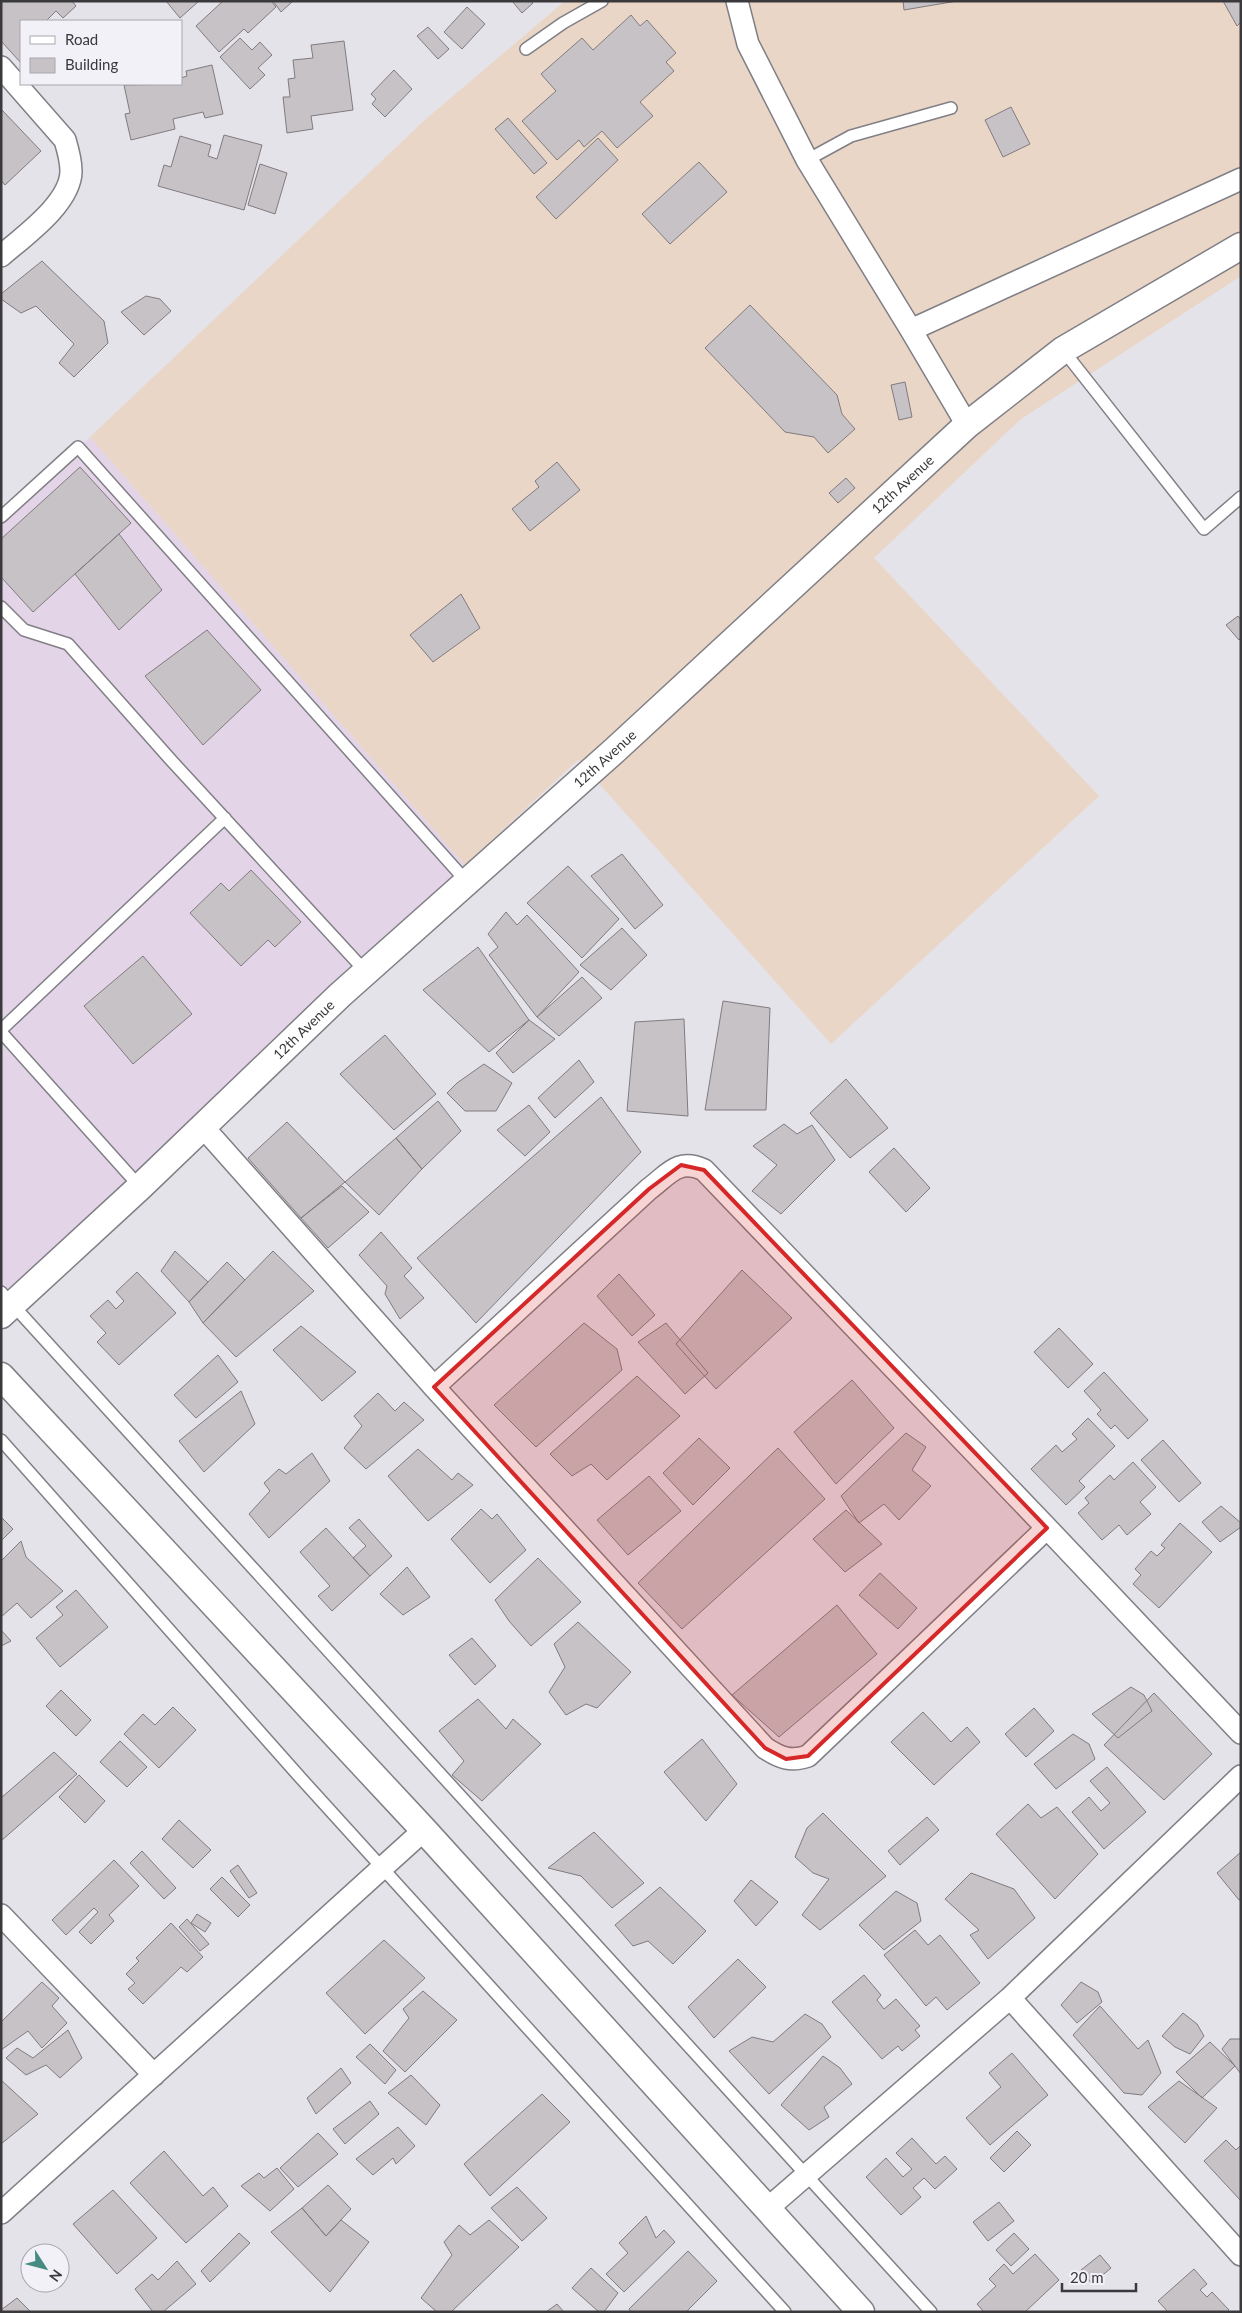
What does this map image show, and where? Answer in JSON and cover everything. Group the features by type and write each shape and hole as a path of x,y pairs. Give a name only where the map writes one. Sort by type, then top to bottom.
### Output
{"street":[{"path":"737,1 748,44 807,160 912,330 967,425"},
{"path":"1,67 64,140 70,155 71,172 66,188 51,211 1,256"},
{"path":"912,330 1241,179"},
{"name":"12th Avenue","path":"5,1304 140,1188 366,972 623,743 967,425 1063,350 1241,246"},
{"path":"203,1127 434,1387 765,1748 786,1759 798,1760 808,1756 1047,1528"},
{"path":"434,1387 648,1189 681,1165 694,1165 704,1170 1047,1528 1241,1734"},
{"path":"1,1376 424,1830 861,2312"},
{"path":"767,2209 1010,1998 1241,1776"},
{"path":"1,2213 424,1830"},
{"path":"1,1915 154,2075"},
{"path":"1010,1998 1241,2255"}],"lane":[{"path":"526,49 564,23 602,1"},
{"path":"807,160 851,136 951,108"},
{"path":"1063,350 1204,529 1241,497"},
{"path":"1,517 78,446 468,882"},
{"path":"1,607 24,630 68,644 366,972"},
{"path":"140,1188 1,1031 225,818"},
{"path":"5,1304 931,2312"},
{"path":"1,1440 298,1775 785,2312"}],"highlighted area":[{"path":"681,1165 704,1170 1047,1528 808,1756 786,1759 765,1748 434,1387 649,1189"}],"shaded area":[{"path":"565,1 1241,1 1241,276 1021,419 874,558 1099,796 831,1044 578,760 465,865 90,437 427,118"},
{"path":"90,437 465,865 1,1296 1,519"}],"building":[{"path":"1,1 72,1 76,6 63,18 56,11 47,20 20,20 20,62 1,41"},
{"path":"166,1 199,1 180,18"},
{"path":"223,1 271,1 276,7 248,33 244,29 219,52 196,26"},
{"path":"273,1 293,1 281,12"},
{"path":"512,1 531,1 533,3 522,13"},
{"path":"903,1 957,1 904,10"},
{"path":"1223,1 1241,1 1241,22 1237,26"},
{"path":"467,7 485,24 462,49 444,32"},
{"path":"631,15 640,26 647,20 676,53 666,62 674,71 640,102 653,116 617,148 602,131 584,147 579,140 557,160 522,121 556,91 541,74 582,38 593,50"},
{"path":"428,27 449,49 438,59 417,36"},
{"path":"240,38 252,50 260,42 272,55 258,68 265,75 250,89 220,57"},
{"path":"344,41 353,110 311,116 313,129 287,133 283,97 290,97 288,79 295,78 293,60 313,58 311,45"},
{"path":"212,65 223,114 205,118 203,112 173,119 175,129 131,140 125,114 130,113 124,85 182,85 182,78 187,76 186,71"},
{"path":"394,70 412,89 385,117 372,104 376,99 371,94"},
{"path":"1011,107 1030,144 1003,157 985,120"},
{"path":"1,109 41,151 5,185 1,180"},
{"path":"508,118 547,163 534,174 495,129"},
{"path":"224,135 262,145 244,210 158,186 164,165 171,167 180,136 211,145 208,156 217,159"},
{"path":"598,138 618,160 556,219 536,197"},
{"path":"699,162 727,192 670,244 642,214"},
{"path":"260,164 287,173 275,214 248,205"},
{"path":"42,261 104,321 108,343 74,377 59,363 74,344 36,306 21,313 1,299 1,294"},
{"path":"146,296 160,299 171,311 144,335 121,312"},
{"path":"750,305 837,395 842,414 855,429 828,453 814,437 785,432 705,348"},
{"path":"905,382 912,417 899,420 891,385"},
{"path":"557,462 580,490 530,531 512,509 539,487 535,481"},
{"path":"80,467 131,523 33,612 1,577 1,539"},
{"path":"846,478 855,488 838,503 829,493"},
{"path":"119,534 162,590 119,630 75,574"},
{"path":"461,594 480,628 433,662 410,635"},
{"path":"1238,616 1241,620 1241,638 1239,640 1226,625"},
{"path":"207,630 261,690 203,745 145,676"},
{"path":"622,854 663,905 635,929 591,876"},
{"path":"568,866 619,919 582,958 527,903"},
{"path":"251,870 301,922 275,947 268,940 241,966 190,913 221,883 229,891"},
{"path":"506,912 517,925 527,915 579,972 537,1017 489,955 498,947 488,934"},
{"path":"622,928 647,955 611,990 580,965"},
{"path":"478,947 529,1020 489,1052 423,990"},
{"path":"143,956 192,1014 133,1064 84,1006"},
{"path":"582,977 602,998 559,1036 537,1017"},
{"path":"723,1001 770,1008 766,1110 705,1110"},
{"path":"684,1019 688,1116 627,1111 635,1022"},
{"path":"529,1020 555,1039 513,1073 496,1053"},
{"path":"385,1035 436,1094 394,1130 340,1074"},
{"path":"579,1060 594,1082 555,1118 538,1098"},
{"path":"484,1064 512,1083 496,1111 465,1111 447,1093 457,1083"},
{"path":"846,1079 888,1128 850,1158 810,1113"},
{"path":"601,1097 641,1152 476,1323 417,1258"},
{"path":"438,1101 461,1131 422,1169 396,1138"},
{"path":"529,1105 550,1132 525,1156 497,1130"},
{"path":"287,1122 345,1182 301,1218 248,1158"},
{"path":"784,1124 797,1134 812,1125 835,1160 781,1214 752,1191 777,1165 753,1146"},
{"path":"396,1138 422,1169 379,1215 345,1182"},
{"path":"894,1148 930,1188 906,1212 869,1172"},
{"path":"342,1186 369,1212 328,1248 301,1218"},
{"path":"381,1232 412,1268 404,1276 424,1298 400,1319 385,1294 387,1286 359,1255"},
{"path":"175,1251 208,1282 189,1302 161,1271"},
{"path":"273,1251 314,1291 236,1357 203,1323"},
{"path":"227,1262 245,1280 203,1323 189,1302"},
{"path":"742,1270 792,1318 716,1389 676,1344"},
{"path":"137,1272 176,1313 119,1365 97,1342 106,1333 90,1316 108,1300 116,1309 124,1301 116,1292"},
{"path":"619,1274 655,1315 632,1336 597,1296"},
{"path":"584,1323 617,1349 622,1370 536,1447 494,1405"},
{"path":"666,1323 708,1373 685,1394 638,1342"},
{"path":"301,1326 356,1372 322,1401 273,1350"},
{"path":"1059,1328 1093,1364 1068,1388 1034,1352"},
{"path":"218,1355 238,1382 196,1418 174,1395"},
{"path":"1104,1372 1148,1420 1128,1439 1115,1425 1111,1429 1097,1414 1101,1410 1084,1391"},
{"path":"637,1376 680,1416 607,1480 591,1464 572,1476 550,1454"},
{"path":"852,1380 894,1428 836,1484 794,1432"},
{"path":"241,1391 255,1424 204,1472 179,1441"},
{"path":"378,1393 395,1411 404,1402 424,1420 366,1469 344,1448 362,1426 354,1416"},
{"path":"1088,1418 1115,1446 1079,1481 1085,1487 1066,1505 1031,1469 1056,1445 1062,1452 1077,1439 1072,1434"},
{"path":"906,1433 926,1447 912,1470 931,1486 899,1520 884,1504 859,1523 841,1496"},
{"path":"699,1438 730,1468 693,1505 663,1473"},
{"path":"1163,1440 1201,1483 1179,1502 1141,1460"},
{"path":"778,1448 825,1499 682,1629 638,1583"},
{"path":"418,1449 452,1480 458,1473 473,1485 428,1521 388,1476"},
{"path":"312,1453 330,1481 269,1538 249,1514 270,1491 264,1483 279,1469 286,1474"},
{"path":"1133,1462 1156,1487 1140,1502 1151,1514 1127,1535 1119,1525 1102,1540 1078,1513 1089,1503 1085,1498 1110,1475 1114,1480"},
{"path":"649,1476 681,1511 628,1555 597,1520"},
{"path":"1221,1506 1241,1523 1241,1527 1220,1542 1202,1522"},
{"path":"481,1509 492,1519 497,1514 526,1550 490,1583 451,1539"},
{"path":"846,1510 882,1544 845,1572 813,1539"},
{"path":"1,1517 13,1529 1,1541"},
{"path":"359,1519 392,1556 370,1576 353,1558 366,1546 349,1528"},
{"path":"1180,1523 1212,1552 1159,1608 1133,1584 1141,1575 1135,1569 1151,1551 1157,1556 1165,1548 1161,1545"},
{"path":"326,1528 370,1576 332,1611 318,1596 330,1586 300,1552"},
{"path":"21,1541 26,1557 63,1591 31,1618 17,1603 1,1617 1,1561"},
{"path":"538,1558 581,1602 531,1646 509,1621 495,1600"},
{"path":"407,1567 430,1597 403,1615 380,1594"},
{"path":"880,1573 917,1608 898,1629 859,1595"},
{"path":"76,1590 108,1627 60,1667 36,1638 63,1615 56,1607"},
{"path":"837,1605 877,1654 779,1737 732,1695"},
{"path":"578,1622 631,1672 597,1708 586,1704 566,1715 549,1692 565,1667 554,1644"},
{"path":"1,1630 11,1641 1,1646"},
{"path":"472,1638 496,1666 475,1685 449,1655"},
{"path":"1131,1687 1144,1695 1152,1711 1118,1738 1092,1714"},
{"path":"61,1690 91,1720 76,1736 46,1706"},
{"path":"1154,1693 1212,1754 1164,1800 1104,1745"},
{"path":"478,1699 506,1729 513,1719 541,1744 482,1801 452,1775 464,1761 439,1731"},
{"path":"173,1707 196,1730 159,1768 124,1734 143,1714 155,1725"},
{"path":"1034,1708 1054,1731 1026,1757 1005,1734"},
{"path":"923,1712 951,1742 967,1727 980,1742 934,1785 891,1742"},
{"path":"1073,1734 1089,1744 1095,1759 1056,1789 1034,1764"},
{"path":"702,1739 737,1784 706,1821 664,1772"},
{"path":"120,1741 147,1767 127,1787 100,1762"},
{"path":"54,1752 77,1774 1,1841 1,1798"},
{"path":"1107,1767 1146,1812 1104,1849 1072,1812 1089,1797 1101,1811 1110,1803 1090,1781"},
{"path":"79,1775 105,1801 85,1823 59,1797"},
{"path":"1028,1804 1041,1818 1057,1807 1098,1854 1055,1899 996,1834"},
{"path":"823,1813 886,1876 820,1930 802,1915 829,1879 813,1873 795,1857 807,1828"},
{"path":"927,1817 939,1830 900,1865 888,1851"},
{"path":"179,1820 211,1850 193,1868 162,1839"},
{"path":"594,1832 644,1883 612,1908 581,1876 548,1868"},
{"path":"142,1851 176,1888 164,1899 130,1863"},
{"path":"1241,1852 1241,1899 1239,1900 1217,1873"},
{"path":"114,1860 139,1886 109,1915 114,1921 91,1944 79,1932 98,1912 94,1908 66,1935 52,1920"},
{"path":"238,1865 257,1893 249,1898 230,1871"},
{"path":"971,1873 1014,1889 1035,1918 988,1959 970,1935 979,1930 945,1899"},
{"path":"222,1877 250,1905 238,1917 210,1889"},
{"path":"751,1880 778,1902 756,1926 734,1901"},
{"path":"660,1887 706,1931 673,1964 648,1941 633,1946 615,1925"},
{"path":"896,1891 917,1903 921,1921 884,1950 859,1925"},
{"path":"197,1914 211,1923 205,1932 191,1923"},
{"path":"187,1919 209,1944 200,1951 179,1927"},
{"path":"171,1923 203,1957 187,1972 181,1967 143,2004 128,1989 135,1983 126,1974 139,1961 136,1958"},
{"path":"915,1930 928,1945 940,1935 980,1983 947,2010 936,1997 926,2006 884,1955"},
{"path":"384,1940 425,1978 365,2034 326,1993"},
{"path":"738,1959 766,1987 714,2038 688,2007"},
{"path":"864,1975 881,1995 877,2000 884,2009 896,1999 920,2026 915,2030 920,2036 902,2051 898,2046 882,2059 832,2002"},
{"path":"42,1982 59,1998 52,2006 67,2023 42,2048 28,2031 1,2050 1,2022"},
{"path":"1081,1982 1098,1992 1102,2002 1077,2023 1061,2005"},
{"path":"423,1991 457,2020 405,2072 383,2051 409,2018 403,2009"},
{"path":"1100,2006 1138,2049 1148,2040 1161,2073 1142,2095 1124,2093 1073,2035"},
{"path":"1183,2013 1197,2024 1204,2036 1190,2054 1175,2047 1162,2036"},
{"path":"805,2014 822,2024 831,2037 769,2094 729,2051 752,2037 773,2042"},
{"path":"68,2030 82,2058 60,2078 46,2065 26,2075 6,2058 17,2048 33,2058"},
{"path":"1230,2039 1241,2039 1241,2074 1222,2049"},
{"path":"1210,2042 1235,2066 1202,2098 1176,2072"},
{"path":"370,2044 396,2070 385,2084 356,2057"},
{"path":"1012,2053 1048,2095 990,2145 966,2118 1001,2087 989,2073"},
{"path":"823,2056 840,2068 852,2084 824,2107 829,2117 809,2130 781,2105"},
{"path":"341,2068 351,2083 316,2114 307,2098"},
{"path":"411,2075 440,2105 426,2125 388,2093"},
{"path":"1,2080 38,2114 1,2144"},
{"path":"1179,2081 1217,2108 1185,2143 1148,2107"},
{"path":"542,2094 570,2122 490,2196 464,2164"},
{"path":"370,2101 379,2114 345,2144 333,2129"},
{"path":"398,2127 415,2146 396,2164 393,2158 373,2175 356,2159"},
{"path":"1017,2131 1031,2145 1004,2172 990,2158"},
{"path":"318,2133 338,2154 298,2187 280,2168"},
{"path":"912,2138 936,2164 945,2156 957,2169 935,2189 924,2178 913,2188 921,2197 901,2215 866,2177 886,2158 903,2177 912,2169 896,2153"},
{"path":"1226,2140 1236,2150 1241,2145 1241,2201 1204,2161"},
{"path":"164,2151 203,2196 213,2187 228,2206 186,2243 130,2183"},
{"path":"277,2168 294,2189 270,2211 241,2186 259,2173 264,2178"},
{"path":"328,2185 351,2209 326,2236 302,2208"},
{"path":"517,2187 547,2218 522,2241 491,2208"},
{"path":"113,2190 157,2238 117,2274 73,2224"},
{"path":"999,2202 1014,2221 988,2241 973,2222"},
{"path":"302,2208 326,2236 341,2220 369,2242 330,2292 271,2232"},
{"path":"646,2216 656,2238 664,2230 675,2242 624,2292 606,2274 628,2253 619,2243"},
{"path":"489,2220 519,2247 451,2312 437,2312 421,2298 452,2255 444,2242 459,2225 470,2235"},
{"path":"239,2233 250,2243 210,2282 201,2271"},
{"path":"1014,2233 1029,2249 1011,2266 996,2250"},
{"path":"688,2251 717,2281 686,2312 631,2312 629,2309"},
{"path":"1035,2254 1059,2280 1025,2312 984,2312 977,2304 996,2286 989,2279 1004,2264 1013,2274"},
{"path":"1100,2255 1111,2268 1092,2284 1081,2270"},
{"path":"177,2261 196,2284 163,2312 153,2312 135,2289 152,2274 158,2280"},
{"path":"591,2268 618,2293 604,2312 599,2312 572,2288"},
{"path":"1194,2269 1207,2284 1200,2290 1207,2297 1212,2292 1229,2310 1227,2312 1168,2312 1158,2301"},
{"path":"17,2298 31,2312 1,2312 1,2310"},
{"path":"557,2304 564,2312 546,2312"}]}
